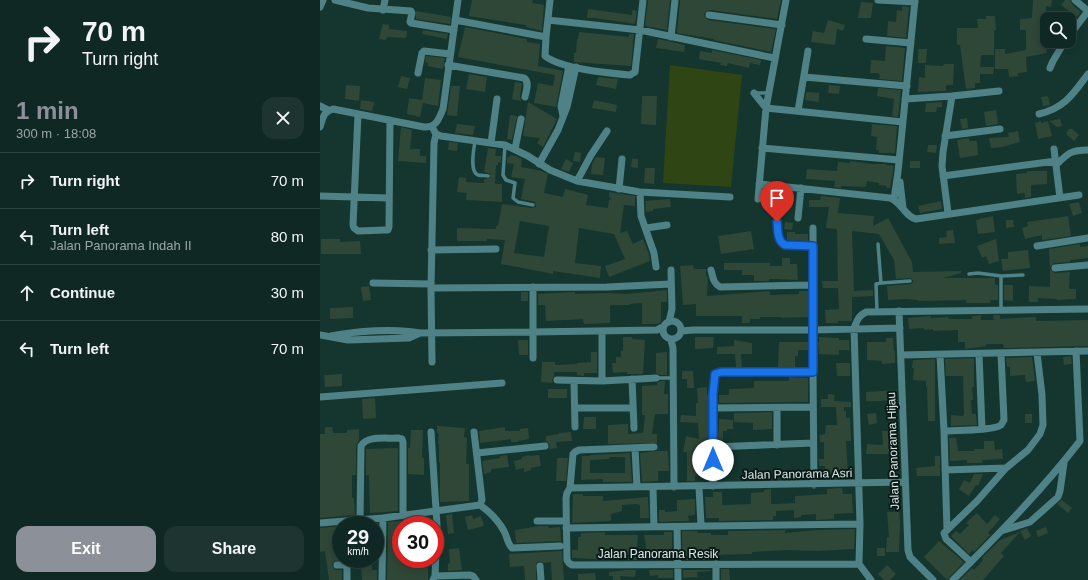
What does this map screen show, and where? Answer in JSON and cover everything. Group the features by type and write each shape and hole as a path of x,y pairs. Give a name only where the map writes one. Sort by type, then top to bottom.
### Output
{"street":[{"path":"320,8 323,0"},
{"path":"335,0 368,8 411,11 411,23 454,30"},
{"path":"383,10 385,0"},
{"path":"320,106 328,110 333,109 424,127 432,127 437,122 443,109 458,0"},
{"path":"550,0 545,56 550,60 572,66 630,75 634,72 643,0"},
{"path":"671,37 675,0"},
{"path":"758,199 766,108 774,58 786,0"},
{"path":"878,0 915,1 894,199"},
{"path":"1075,0 1088,11 1076,27"},
{"path":"709,15 782,25"},
{"path":"455,20 546,37"},
{"path":"548,20 640,30 774,58"},
{"path":"866,39 911,43"},
{"path":"1050,68 1061,48"},
{"path":"418,73 422,53 424,51 450,54"},
{"path":"798,111 808,52"},
{"path":"448,65 524,78 527,83 525,97"},
{"path":"539,164 558,130 563,116 561,106 572,66"},
{"path":"1039,114 1050,111 1064,104 1088,74"},
{"path":"804,77 907,86"},
{"path":"905,99 999,91"},
{"path":"754,92 766,108 903,122"},
{"path":"948,214 943,176 943,152 952,96"},
{"path":"491,143 497,99"},
{"path":"320,127 324,114 328,110"},
{"path":"358,114 353,225 358,231 388,230 389,227 390,120"},
{"path":"515,149 521,119"},
{"path":"432,127 436,134 434,143 431,250 432,362"},
{"path":"945,136 1000,129"},
{"path":"578,181 591,155 607,132"},
{"path":"436,134 491,143 515,149 539,164 578,181 640,192 730,197"},
{"path":"1079,150 1088,142"},
{"path":"762,148 899,160"},
{"path":"1054,149 1060,198"},
{"path":"943,176 1056,163 1069,153 1079,150 1088,150"},
{"path":"619,189 622,159"},
{"path":"898,172 903,208"},
{"path":"759,184 894,199 911,217 916,219 1078,195"},
{"path":"798,218 801,188"},
{"path":"640,192 641,212 654,253 656,267"},
{"path":"320,196 389,198"},
{"path":"777,222 779,241 782,244 813,246"},
{"path":"646,228 667,225"},
{"path":"813,228 812,285 814,485"},
{"path":"1037,246 1088,238"},
{"path":"431,250 496,249"},
{"path":"1055,268 1088,265"},
{"path":"671,270 672,309 670,327 665,337 673,342"},
{"path":"711,270 714,281 720,286 812,285"},
{"path":"373,283 431,286 533,287 607,287 671,284"},
{"path":"533,287 534,358"},
{"path":"871,580 859,564 860,524 854,328 857,319 861,314 866,312 899,311 1088,309"},
{"name":"Jalan Panorama Hijau","path":"899,311 908,550 910,557 933,580"},
{"path":"670,327 680,334 673,342 674,487"},
{"path":"320,335 331,336 348,332 408,331 420,333 602,332 670,327 694,330 900,328"},
{"path":"602,332 602,380"},
{"path":"953,580 1001,531 1084,440 1076,351"},
{"path":"900,355 1088,351"},
{"path":"971,562 946,538 944,533 977,501 1006,468 1028,450 1040,434 1043,425 1042,395 1037,353"},
{"path":"980,354 982,429"},
{"path":"944,431 982,429 1001,425 1004,420 1001,354"},
{"path":"940,355 947,530"},
{"path":"713,486 713,408 714,376 716,373 813,372"},
{"path":"557,380 632,380 656,378"},
{"path":"632,380 634,428"},
{"path":"574,381 575,426"},
{"path":"320,397 502,383"},
{"path":"713,408 813,407"},
{"path":"575,408 633,408"},
{"path":"777,408 777,445"},
{"path":"431,432 437,538 434,578 470,575 476,580"},
{"path":"474,432 482,500 480,505"},
{"path":"360,516 361,446 365,441 398,438 402,439 404,442 403,515"},
{"path":"713,447 813,443"},
{"path":"477,453 545,446"},
{"path":"637,487 635,448 654,447"},
{"name":"Jalan Panorama Resik","path":"635,448 579,450 574,452 570,488 566,498 567,560 569,564 678,566 716,564 859,564"},
{"path":"1001,531 1029,523 1058,496 1064,463"},
{"path":"945,470 1006,468"},
{"name":"Jalan Panorama Asri","path":"570,488 814,485 905,482"},
{"path":"653,487 654,527"},
{"path":"699,487 701,525"},
{"path":"384,518 480,505 490,512 498,522 505,532 509,545 512,548 560,546"},
{"path":"537,521 566,524 654,527 701,525 860,524"},
{"path":"320,523 332,522"},
{"path":"676,526 678,580"},
{"path":"716,564 716,580"},
{"path":"540,566 541,580"},
{"path":"347,568 347,580"},
{"path":"382,568 382,580"}],"lane":[{"path":"754,92 768,94"},
{"path":"475,141 474,172 478,175 488,176"},
{"path":"505,146 503,175 506,180 515,183 513,198 518,202 533,204"},
{"path":"878,244 881,283"},
{"path":"969,274 1000,276 1023,275"},
{"path":"1000,276 1001,310"},
{"path":"877,312 876,284 910,281"},
{"path":"656,378 673,378"}],"green space":[{"path":"670,65 742,75 731,187 663,183"}],"building":[{"path":"472,0 533,0 532,3 544,5 542,31 526,27 526,25 469,16"},
{"path":"648,0 670,0 667,30 645,26"},
{"path":"680,0 781,0 777,19 710,10 704,14 708,20 776,29 771,52 714,39 677,33"},
{"path":"1033,0 1052,0 1051,7 1046,6 1046,12 1040,12 1040,48 1046,48 1047,53 1026,57 1027,72 1018,73 1018,76 1009,77 1008,69 995,69 995,49 1005,49 1005,54 1026,50 1026,30 1020,30 1020,19 1032,18"},
{"path":"1065,0 1070,0 1072,4 1081,12 1077,17 1076,12 1070,12 1061,5"},
{"path":"861,2 873,3 871,18 858,18"},
{"path":"902,6 909,7 906,38 887,36 888,21 896,22 897,10 902,11"},
{"path":"588,9 632,15 632,10 637,11 635,24 587,18"},
{"path":"416,11 451,17 450,24 416,19"},
{"path":"986,16 995,16 996,30 994,30 994,55 981,55 980,67 994,67 993,74 980,74 980,83 975,83 975,88 966,89 960,45 957,45 957,28 978,28 977,19 986,19"},
{"path":"828,20 845,25 843,31 837,29 835,45 811,42 813,31 824,33"},
{"path":"383,24 389,25 389,29 407,31 406,38 387,37 386,40 379,39"},
{"path":"465,27 527,39 527,42 540,44 538,66 563,71 556,107 534,103 538,83 553,86 555,75 458,57"},
{"path":"423,30 448,34 447,39 422,34"},
{"path":"579,32 629,37 629,34 634,34 631,66 574,62 574,53 576,53"},
{"path":"658,39 685,45 684,52 656,48"},
{"path":"886,46 905,48 902,81 879,79 880,75 878,73 870,73 871,60 885,61"},
{"path":"918,49 927,49 926,63 918,63"},
{"path":"712,50 761,60 760,65 750,63 749,68 728,63 727,66 720,65 721,63 699,59 700,51 712,53"},
{"path":"426,56 445,58 443,69 428,66 428,63 425,62"},
{"path":"944,64 954,64 953,85 946,85 946,91 918,92 919,77 925,78 925,65 943,66"},
{"path":"469,74 487,77 485,92 466,89"},
{"path":"401,76 410,78 407,89 398,87"},
{"path":"598,77 618,79 616,89 596,85"},
{"path":"425,78 441,80 438,106 423,103 420,117 407,114 409,98 422,100"},
{"path":"515,82 522,83 520,96 521,101 512,99"},
{"path":"346,85 360,86 359,101 345,99"},
{"path":"829,85 840,86 839,94 828,93"},
{"path":"451,86 460,86 457,116 447,115"},
{"path":"878,88 901,90 898,117 892,116 894,99 877,96"},
{"path":"806,92 819,93 819,102 805,100"},
{"path":"642,96 657,96 656,125 641,124"},
{"path":"1048,96 1050,105 1043,106 1041,97"},
{"path":"361,100 374,102 372,111 360,109"},
{"path":"594,100 617,105 616,112 592,108"},
{"path":"528,102 557,119 543,147 537,143 540,138 523,136"},
{"path":"942,102 942,107 937,107 936,112 925,112 926,103"},
{"path":"996,110 998,124 986,126 984,112"},
{"path":"510,115 517,116 512,140 507,139"},
{"path":"967,118 968,128 962,129 960,119"},
{"path":"1060,119 1062,126 1057,127 1049,121"},
{"path":"1041,121 1041,123 1048,121 1052,136 1038,139 1035,123"},
{"path":"457,124 475,126 473,135 455,133"},
{"path":"872,124 897,126 895,153 879,153 879,150 876,150 877,137 871,136"},
{"path":"401,127 412,130 410,149 420,149 420,156 426,156 426,163 398,161"},
{"path":"1069,129 1072,129 1079,135 1074,141 1067,135"},
{"path":"1018,131 1020,142 1002,147 991,148 989,138 1009,137 1008,133"},
{"path":"969,138 969,141 977,141 978,155 960,158 957,140"},
{"path":"449,142 458,143 457,151 448,150"},
{"path":"928,145 937,145 936,153 927,152"},
{"path":"488,148 496,149 495,156 501,156 501,163 498,162 498,165 496,165 495,184 502,184 502,202 466,200 467,193 457,192 459,177 466,178 466,182 484,183 484,179 490,178 490,174 484,172"},
{"path":"575,152 581,153 580,162 573,161"},
{"path":"510,155 522,159 521,167 542,171 548,174 544,193 563,197 565,189 588,195 586,205 608,208 609,199 610,200 611,198 609,197 609,192 635,196 635,206 624,205 620,233 627,231 633,244 643,239 650,261 609,277 605,266 625,259 614,234 579,228 575,263 601,266 600,278 553,271 553,274 501,264 505,240 487,239 487,241 457,241 457,228 496,229 496,226 498,226 502,204 532,208 536,207 535,202 521,199 525,179 511,177 514,164 507,163 507,157 510,157","holes":["520,221 549,226 544,257 514,253"]},
{"path":"596,157 605,158 603,175 591,174 592,164"},
{"path":"566,159 573,163 569,172 561,169"},
{"path":"632,159 638,159 638,168 631,167"},
{"path":"850,161 894,166 890,188 879,185 879,183 867,181 866,187 841,186 841,188 834,187 835,181 806,179 807,169 837,171 838,162 850,163"},
{"path":"910,161 920,161 920,168 910,168"},
{"path":"645,168 655,168 654,184 644,183"},
{"path":"1027,171 1047,171 1047,184 1031,185 1031,197 1025,198 1025,193 1017,194 1016,174 1027,173"},
{"path":"821,196 840,198 838,213 874,216 873,226 888,218 912,262 913,272 961,271 961,273 944,278 995,278 995,285 998,285 998,300 990,300 990,303 966,303 966,300 888,300 887,286 911,284 913,280 910,278 896,279 894,260 879,234 852,231 854,291 873,290 873,296 852,297 852,321 826,323 825,310 839,309 838,288 823,288 822,281 838,281 837,229 826,228 829,207 809,207 809,200 820,200"},
{"path":"670,199 671,207 653,209 653,211 646,212 645,201"},
{"path":"941,201 942,209 920,213 918,206"},
{"path":"1079,202 1082,213 1073,216 1069,204"},
{"path":"993,216 995,232 978,234 976,220"},
{"path":"1068,216 1071,236 1042,240 1042,235 1025,239 1022,228 1028,226 1027,222"},
{"path":"1006,220 1013,220 1014,227 1006,228"},
{"path":"785,222 793,223 792,230 784,229"},
{"path":"953,230 955,243 939,244 939,238 947,237 946,231"},
{"path":"751,231 754,249 721,254 718,236"},
{"path":"787,232 795,232 795,234 808,234 808,241 787,240"},
{"path":"321,239 340,239 340,242 360,241 361,254 321,254"},
{"path":"996,239 999,261 989,264 986,256 982,258 977,246"},
{"path":"1080,244 1080,247 1088,246 1088,258 1070,260 1070,262 1054,263 1050,267 1049,249"},
{"path":"1028,250 1030,268 1003,271 1001,259 1008,259 1008,252"},
{"path":"782,258 790,258 790,264 797,264 798,280 769,279 769,281 754,281 754,275 742,275 742,270 724,270 724,263 770,263 770,266 782,266"},
{"path":"693,265 694,269 706,269 706,276 708,277 707,296 770,291 770,295 799,294 799,291 808,291 808,317 760,317 760,319 750,319 750,323 742,323 742,316 696,316 696,304 683,305 680,266"},
{"path":"1050,269 1055,273 1070,272 1069,289 1076,289 1076,299 1057,300 1038,298 1038,302 1029,302 1029,286 1050,287"},
{"path":"1004,285 1013,285 1013,301 1004,300"},
{"path":"369,286 371,300 363,301 361,287"},
{"path":"667,290 667,302 661,302 661,322 658,324 642,324 642,303 610,305 610,323 584,324 583,319 546,321 545,305 538,305 538,294 575,292 575,294 626,294"},
{"path":"521,292 528,292 528,301 521,301"},
{"path":"353,307 353,318 330,319 330,308"},
{"path":"981,315 981,320 994,320 993,315 1000,315 1000,319 1036,317 1036,321 1088,320 1088,346 1004,348 1003,344 986,344 986,346 965,349 965,342 958,342 958,330 933,331 933,329 924,330 924,328 909,329 908,318 931,316 931,318 948,317 949,319 972,319 972,316"},
{"path":"623,337 632,337 632,339 645,340 643,374 627,374 627,372 613,373 612,363 616,363 616,357 621,357 621,351 623,351"},
{"path":"695,337 714,337 713,348 695,349"},
{"path":"819,337 849,340 850,350 839,350 839,355 819,354"},
{"path":"886,338 893,338 895,363 882,364 882,361 867,360 867,342 886,342"},
{"path":"518,340 528,340 528,355 519,355"},
{"path":"734,340 752,343 752,354 741,354 742,367 736,367 735,354 717,354 717,347 734,346"},
{"path":"779,342 808,342 808,350 798,350 798,356 795,356 795,367 778,367"},
{"path":"591,352 597,352 597,373 584,373 584,376 577,375 577,372 554,372 552,380 553,383 541,382 542,362 555,362 555,365 591,362"},
{"path":"667,352 667,375 660,375 656,373 656,353"},
{"path":"1071,356 1072,364 1064,365 1063,357"},
{"path":"1032,357 1035,381 1026,382 1025,375 1010,376 1010,367 1007,367 1006,358"},
{"path":"974,358 974,387 972,387 973,400 971,400 972,414 976,414 977,425 951,426 951,415 963,416 964,414 963,376 946,376 945,359"},
{"path":"935,359 935,421 928,421 926,381 913,380 914,368 912,368 913,360"},
{"path":"836,363 850,363 850,376 837,376"},
{"path":"682,371 693,371 694,388 687,388 687,379 682,379"},
{"path":"342,374 342,386 325,387 324,375"},
{"path":"789,377 808,378 808,402 719,403 719,395 729,395 729,389 754,388 754,381 789,381"},
{"path":"660,381 665,381 664,394 668,394 668,414 655,414 652,434 657,434 657,443 608,444 608,425 628,424 628,434 643,433 645,415 642,415 642,386 657,385"},
{"path":"707,387 707,395 709,395 708,457 696,458 697,476 695,476 695,481 687,481 687,452 683,452 686,436 699,439 698,423 680,422 681,415 696,416 696,403 698,403 697,388"},
{"path":"548,389 567,389 567,398 548,398"},
{"path":"897,390 897,399 866,401 866,392"},
{"path":"828,394 835,395 834,401 851,402 851,407 844,407 844,411 846,411 846,418 850,418 851,441 846,441 848,473 825,475 825,466 819,466 819,459 824,459 824,442 820,442 820,435 825,434 826,425 837,425 836,407 821,407 821,399 828,399"},
{"path":"375,398 376,418 363,419 362,399"},
{"path":"772,412 772,429 753,430 753,423 734,422 734,413"},
{"path":"876,413 877,423 869,425 867,414"},
{"path":"1025,414 1032,414 1032,423 1025,423"},
{"path":"584,417 596,417 596,429 583,429"},
{"path":"719,419 733,420 733,429 723,431 723,442 718,441"},
{"path":"437,426 465,428 464,437 467,438 466,464 469,464 469,501 440,502 439,434 437,433"},
{"path":"325,427 332,427 333,433 347,433 347,430 359,429 359,440 356,446 356,475 352,475 352,498 354,498 355,515 320,518 320,434 325,434"},
{"path":"505,427 505,431 520,431 520,429 528,428 529,439 518,442 511,442 511,439 480,443 479,431"},
{"path":"411,430 423,430 422,458 424,458 424,475 408,474 408,448 410,448"},
{"path":"882,431 898,431 899,440 890,441 890,454 866,454 867,444 883,445"},
{"path":"571,432 572,441 556,442 557,448 549,449 550,445 546,441 546,436"},
{"path":"949,438 956,438 958,451 974,451 974,449 984,449 984,441 994,441 995,450 1002,449 1003,459 982,460 982,463 967,463 967,460 950,461"},
{"path":"398,448 398,511 370,513 369,475 366,475 366,449"},
{"path":"668,451 669,471 658,471 658,481 642,482 640,453"},
{"path":"630,453 632,482 603,482 603,479 581,480 582,456","holes":["610,457 625,457 625,473 590,473 590,460 609,459"]},
{"path":"507,455 509,467 491,469 491,472 484,474 482,461 500,458 500,456"},
{"path":"529,455 539,455 541,466 531,468 531,470 524,472 524,468 516,470 514,461"},
{"path":"935,456 940,456 940,466 938,466 940,467 940,476 917,476 916,468 935,466"},
{"path":"557,458 568,458 566,481 556,481"},
{"path":"974,474 983,474 978,486 976,485 969,496 959,489 964,480 970,483"},
{"path":"842,488 843,494 852,494 853,513 834,514 834,519 816,520 816,514 801,515 801,517 794,518 794,510 776,511 776,516 773,516 773,520 719,521 719,518 706,518 705,497 713,497 713,492 722,492 722,505 751,504 751,493 764,492 764,490 771,489 771,504 776,504 795,503 795,496 827,494 827,489"},
{"path":"573,494 583,494 583,496 603,496 603,501 648,497 649,518 640,518 640,505 637,504 622,505 622,511 611,514 611,521 572,523"},
{"path":"695,499 695,515 688,516 689,521 659,522 659,510 665,510 665,512 677,511 677,500"},
{"path":"1062,500 1072,508 1068,513 1057,504"},
{"path":"887,512 899,512 899,552 886,552 887,537 889,537"},
{"path":"977,513 987,524 995,515 1000,519 988,533 990,535 974,552 973,550 969,554 951,536 956,531 960,534 969,525 966,523"},
{"path":"452,514 454,533 448,534 446,515"},
{"path":"472,515 473,519 481,516 484,526 468,530 465,517"},
{"path":"388,522 392,522 392,568 428,568 428,580 387,580"},
{"path":"548,526 549,528 560,527 561,541 516,543 515,530"},
{"path":"332,527 332,568 335,570 342,570 342,580 329,580 325,551 320,552 320,528"},
{"path":"1046,527 1048,533 1038,537 1036,531"},
{"path":"1027,528 1031,536 1025,540 1020,531"},
{"path":"855,529 854,549 816,551 787,550 752,552 752,554 713,555 713,560 684,560 684,553 682,553 682,531 697,531 698,533 711,533 711,535 728,535 728,531 785,530 785,533"},
{"path":"605,532 605,535 638,535 636,560 629,560 629,555 615,554 615,556 597,555 597,559 572,558 572,550 578,550 578,537 581,537 581,533"},
{"path":"664,532 672,532 672,554 647,553 644,535 664,535"},
{"path":"1020,532 1001,553 1004,556 983,580 960,580 972,568 974,570 983,560 982,558 1000,540"},
{"path":"939,541 964,562 947,580 924,557"},
{"path":"459,548 462,570 448,571 448,563 450,564 449,549"},
{"path":"877,548 885,548 885,556 877,556"},
{"path":"562,551 564,580 552,580 551,562 544,563 539,561 536,563 536,580 525,580 524,566 510,567 509,554"},
{"path":"887,565 896,574 890,580 884,580 878,574"},
{"path":"372,568 372,570 377,570 377,580 362,580 361,569"},
{"path":"721,569 729,569 730,580 721,580"},
{"path":"636,570 635,577 620,576 621,580 613,580 613,576 609,576 609,572"},
{"path":"649,570 673,570 673,578 658,578 658,575 650,576"},
{"path":"683,570 711,571 697,572 698,577 683,578"},
{"path":"595,573 596,580 578,580 578,574"}],"route":[{"path":"713,460 713,394 714,376 716,373 813,372 813,246 782,244 779,241 777,222"}]}
